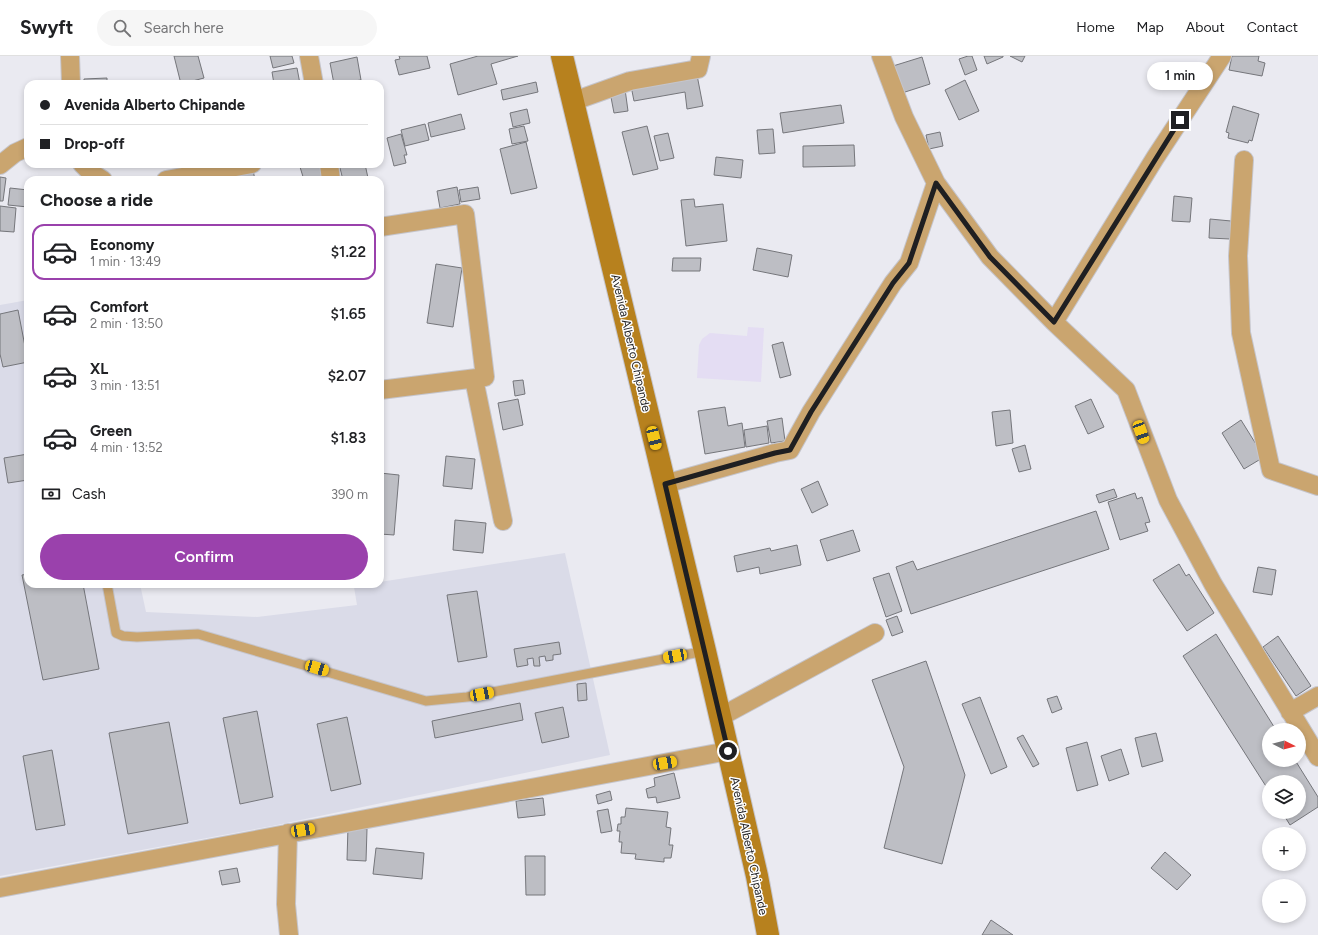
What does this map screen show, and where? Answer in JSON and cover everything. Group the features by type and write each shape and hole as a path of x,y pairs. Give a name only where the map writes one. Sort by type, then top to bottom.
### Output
{"main road":[{"name":"Avenida Alberto Chipande","path":"562,56 705,650 757,876 768,935"}],"street":[{"path":"70,56 71,80"},
{"path":"309,56 313,80"},
{"path":"574,101 630,81 698,69 701,56"},
{"path":"881,56 904,117 936,183 990,257 1054,322 1126,390 1168,500 1214,584 1318,757"},
{"path":"1054,322 1155,158 1222,56"},
{"path":"0,165 15,153 24,149"},
{"path":"1244,160 1238,256 1241,333 1271,470 1318,486"},
{"path":"86,168 97,176"},
{"path":"188,176 230,168"},
{"path":"665,484 790,450 811,412 893,283 909,263 936,183"},
{"path":"384,226 465,214 484,377 384,390"},
{"path":"474,379 503,521"},
{"path":"720,717 875,633"},
{"path":"1290,712 1318,696"},
{"path":"0,888 728,751"},
{"path":"288,833 286,904 289,935"}],"lane":[{"path":"108,588 116,633 123,636 137,637 198,634 426,701 467,697 705,650"}],"shaded area":[{"path":"24,301 24,588 141,588 146,612 257,617 357,605 354,588 384,588 384,581 565,553 610,755 272,826 0,876 0,305"},
{"path":"748,327 764,328 761,382 697,378 699,345 702,339 710,333 747,336"}],"building":[{"path":"174,56 198,56 204,78 196,80 180,80"},
{"path":"270,56 292,56 294,63 273,68"},
{"path":"399,56 427,56 430,68 399,75 395,60 400,59"},
{"path":"478,56 518,56 491,64 497,84 458,95 450,64"},
{"path":"972,56 977,70 965,75 959,59"},
{"path":"984,56 1003,56 1003,57 987,64"},
{"path":"1010,56 1025,56 1022,62"},
{"path":"1232,56 1259,56 1258,61 1265,63 1262,76 1229,70"},
{"path":"357,57 361,80 333,80 330,63"},
{"path":"922,57 930,84 902,93 893,66"},
{"path":"297,68 299,80 273,80 272,72"},
{"path":"697,75 703,106 687,109 685,92 634,101 631,86"},
{"path":"107,78 107,80 84,80"},
{"path":"965,80 979,111 959,120 945,90"},
{"path":"536,82 538,92 503,100 501,90"},
{"path":"625,89 628,111 614,113 610,92"},
{"path":"841,105 844,123 783,133 780,113"},
{"path":"1233,106 1259,114 1252,141 1249,140 1248,143 1228,138 1229,133 1226,132"},
{"path":"527,109 530,123 513,127 510,113"},
{"path":"461,114 465,129 431,137 428,123"},
{"path":"425,124 429,140 405,146 401,130"},
{"path":"524,126 528,141 512,144 509,129"},
{"path":"647,126 658,169 633,175 622,132"},
{"path":"773,129 775,153 759,154 757,130"},
{"path":"940,132 943,146 929,149 926,135"},
{"path":"668,133 674,158 660,161 654,136"},
{"path":"401,134 407,155 404,155 406,163 394,166 387,138"},
{"path":"526,142 537,188 511,194 500,149"},
{"path":"854,145 855,166 803,167 803,146"},
{"path":"716,157 743,160 741,178 714,175"},
{"path":"300,168 323,168 326,176 303,176"},
{"path":"340,168 366,168 368,176 342,176"},
{"path":"253,170 254,176 230,176"},
{"path":"0,177 6,178 3,201 0,201"},
{"path":"457,187 460,204 440,208 437,191"},
{"path":"478,187 480,199 461,202 459,190"},
{"path":"10,188 24,190 24,207 8,205"},
{"path":"1174,196 1192,198 1190,222 1172,221"},
{"path":"694,199 695,207 723,204 727,241 686,246 681,200"},
{"path":"0,206 16,208 14,232 0,231"},
{"path":"1210,219 1231,221 1230,239 1209,238"},
{"path":"757,248 792,255 788,277 753,270"},
{"path":"673,258 701,258 700,271 672,271"},
{"path":"436,264 462,268 453,327 427,323"},
{"path":"18,310 24,341 24,363 3,367 0,354 0,314"},
{"path":"783,342 791,375 780,378 772,345"},
{"path":"523,380 525,394 515,396 513,381"},
{"path":"518,399 523,425 503,430 498,403"},
{"path":"1091,399 1104,427 1088,434 1075,406"},
{"path":"725,407 728,426 742,423 745,447 705,454 698,411"},
{"path":"1010,410 1013,443 996,446 992,412"},
{"path":"782,418 785,441 771,443 767,421"},
{"path":"1241,420 1264,457 1244,469 1222,433"},
{"path":"767,426 769,443 746,447 744,430"},
{"path":"1025,445 1031,469 1019,472 1012,449"},
{"path":"24,455 24,481 8,483 4,458"},
{"path":"446,456 475,459 472,489 443,486"},
{"path":"384,473 399,475 394,535 384,534"},
{"path":"818,481 828,505 812,513 801,489"},
{"path":"1114,489 1117,497 1099,503 1096,495"},
{"path":"1135,493 1137,499 1142,497 1150,522 1145,523 1148,531 1120,540 1108,502"},
{"path":"1096,511 1109,549 911,614 896,567 913,561 917,570"},
{"path":"455,520 486,523 483,553 453,550"},
{"path":"853,530 860,551 827,561 820,540"},
{"path":"797,545 801,565 760,574 759,567 737,572 734,556 770,548 771,551"},
{"path":"1179,564 1186,576 1189,574 1214,613 1187,631 1153,580"},
{"path":"1258,567 1276,570 1272,595 1253,592"},
{"path":"889,573 902,611 886,617 873,578"},
{"path":"22,575 24,575 24,585"},
{"path":"25,588 84,588 99,669 43,680"},
{"path":"477,591 487,657 458,662 447,595"},
{"path":"897,616 903,632 892,636 886,620"},
{"path":"1216,634 1272,723 1262,723 1262,767 1299,767 1304,775 1262,775 1262,780 1183,656"},
{"path":"1278,636 1311,686 1296,696 1263,647"},
{"path":"559,642 561,654 553,655 553,660 546,661 545,656 539,657 540,666 534,666 533,658 527,659 528,665 517,667 514,649"},
{"path":"926,661 965,775 942,864 884,848 904,767 872,680"},
{"path":"586,683 587,700 578,701 577,684"},
{"path":"1057,696 1062,709 1052,713 1047,699"},
{"path":"980,697 1007,767 991,774 962,704"},
{"path":"520,703 523,720 435,738 432,721"},
{"path":"563,707 569,737 542,743 535,713"},
{"path":"257,711 273,797 240,804 223,718"},
{"path":"347,717 361,784 331,791 317,724"},
{"path":"169,722 188,823 128,834 109,733"},
{"path":"1156,733 1163,761 1142,767 1135,738"},
{"path":"1023,735 1039,764 1033,767 1017,738"},
{"path":"1087,742 1098,785 1077,791 1066,748"},
{"path":"1121,749 1129,774 1109,781 1101,756"},
{"path":"52,750 65,825 36,830 23,756"},
{"path":"674,773 680,798 657,803 656,797 648,798 646,789 655,786 654,778"},
{"path":"1306,778 1318,797 1318,807 1306,815"},
{"path":"610,791 612,800 598,804 596,795"},
{"path":"543,798 545,815 518,818 516,801"},
{"path":"626,808 668,812 666,827 671,828 669,845 673,845 671,858 664,858 664,862 635,859 636,854 621,853 622,842 619,842 620,831 617,831 618,824 621,824 621,817 625,817"},
{"path":"608,809 612,831 601,833 597,811"},
{"path":"1286,819 1299,819 1290,825"},
{"path":"348,827 367,829 366,861 347,860"},
{"path":"376,848 424,853 422,879 373,874"},
{"path":"1165,852 1191,875 1177,890 1151,868"},
{"path":"525,856 545,856 545,895 526,895"},
{"path":"237,868 240,882 222,885 219,871"},
{"path":"991,920 1013,935 982,935"}],"route":[{"path":"728,751 665,484 790,450 811,412 893,283 909,263 936,183 990,257 1054,322 1180,120"}]}
